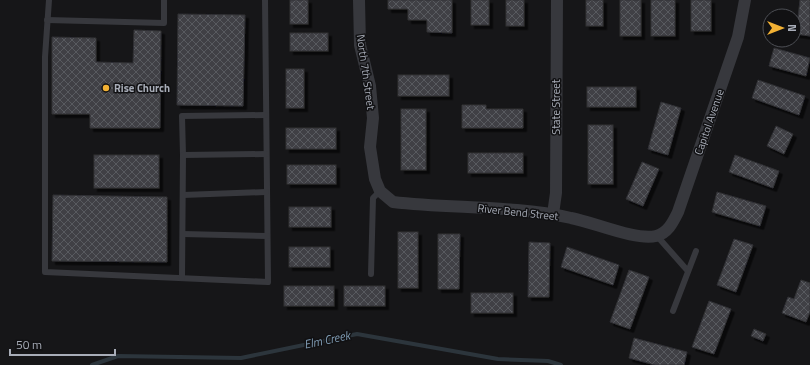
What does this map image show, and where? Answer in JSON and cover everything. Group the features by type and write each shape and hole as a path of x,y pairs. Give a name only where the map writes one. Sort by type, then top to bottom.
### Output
{"street":[{"name":"North 7th Street","path":"359,0 360,45 370,86 373,118 370,147 375,179 380,191"},
{"name":"State Street","path":"553,214 556,193 557,0"},
{"name":"Capitol Avenue","path":"657,236 670,228 678,212 738,37 745,0"},
{"name":"River Bend Street","path":"380,191 393,202 553,214 589,221 637,236 657,236"}],"lane":[{"path":"49,0 47,20 45,272 268,282 265,0"},
{"path":"47,20 164,23 164,0"},
{"path":"182,278 182,116 266,115"},
{"path":"183,155 266,154"},
{"path":"371,274 373,198 380,191"},
{"path":"183,195 266,192"},
{"path":"183,234 267,236"},
{"path":"657,236 688,270"},
{"path":"673,311 696,251"}],"building":[{"path":"290,0 308,0 308,24 290,24"},
{"path":"388,0 452,0 452,33 427,32 427,20 408,20 408,9 388,9"},
{"path":"471,0 489,0 489,25 471,25"},
{"path":"506,0 524,0 524,26 506,26"},
{"path":"586,0 603,0 603,26 586,26"},
{"path":"620,0 641,0 641,36 620,36"},
{"path":"651,0 675,0 675,36 651,36"},
{"path":"691,0 711,0 711,31 691,31"},
{"path":"800,0 810,0 810,36 802,35 802,8 799,8"},
{"path":"178,14 245,15 243,106 177,105"},
{"name":"Rise Church","path":"134,30 161,31 160,128 90,128 90,114 52,114 52,37 96,38 96,62 133,63"},
{"path":"290,33 328,33 328,51 290,51"},
{"path":"774,48 810,58 806,76 769,66"},
{"path":"286,69 304,69 304,108 286,108"},
{"path":"398,75 449,75 449,96 398,96"},
{"path":"758,80 805,96 799,115 752,98"},
{"path":"587,87 636,87 636,107 587,107"},
{"path":"661,102 681,108 668,155 648,149"},
{"path":"462,105 486,105 486,109 523,109 523,128 462,128"},
{"path":"401,109 426,109 426,170 401,170"},
{"path":"588,125 613,125 613,184 588,184"},
{"path":"776,126 793,134 784,154 767,146"},
{"path":"286,128 336,128 336,149 286,149"},
{"path":"468,153 523,153 523,173 468,173"},
{"path":"94,155 159,155 159,188 94,188"},
{"path":"735,155 779,171 773,188 729,172"},
{"path":"642,162 659,169 643,206 626,199"},
{"path":"287,165 336,165 336,184 287,184"},
{"path":"717,192 766,206 760,226 712,212"},
{"path":"53,195 167,197 167,262 52,261"},
{"path":"289,207 331,207 331,227 289,227"},
{"path":"398,232 418,232 418,288 398,288"},
{"path":"438,234 460,234 459,289 438,289"},
{"path":"734,239 753,245 736,292 717,285"},
{"path":"529,242 550,243 549,297 528,297"},
{"path":"289,247 330,247 330,267 289,267"},
{"path":"567,247 619,265 613,285 561,267"},
{"path":"629,270 649,277 630,329 610,322"},
{"path":"801,280 810,283 810,312 806,322 782,313 788,297 794,299"},
{"path":"284,286 334,286 334,306 284,306"},
{"path":"344,286 385,286 385,306 344,306"},
{"path":"471,293 513,293 513,313 471,313"},
{"path":"709,301 731,309 714,354 692,347"},
{"path":"754,329 766,334 763,341 751,336"},
{"path":"634,338 687,352 684,365 655,365 629,358"}],"waterway":[{"name":"Elm Creek","path":"92,365 118,356 241,358 357,334 498,359 548,361 561,365"}],"place":[{"name":"Rise Church","path":"106,88"}]}
